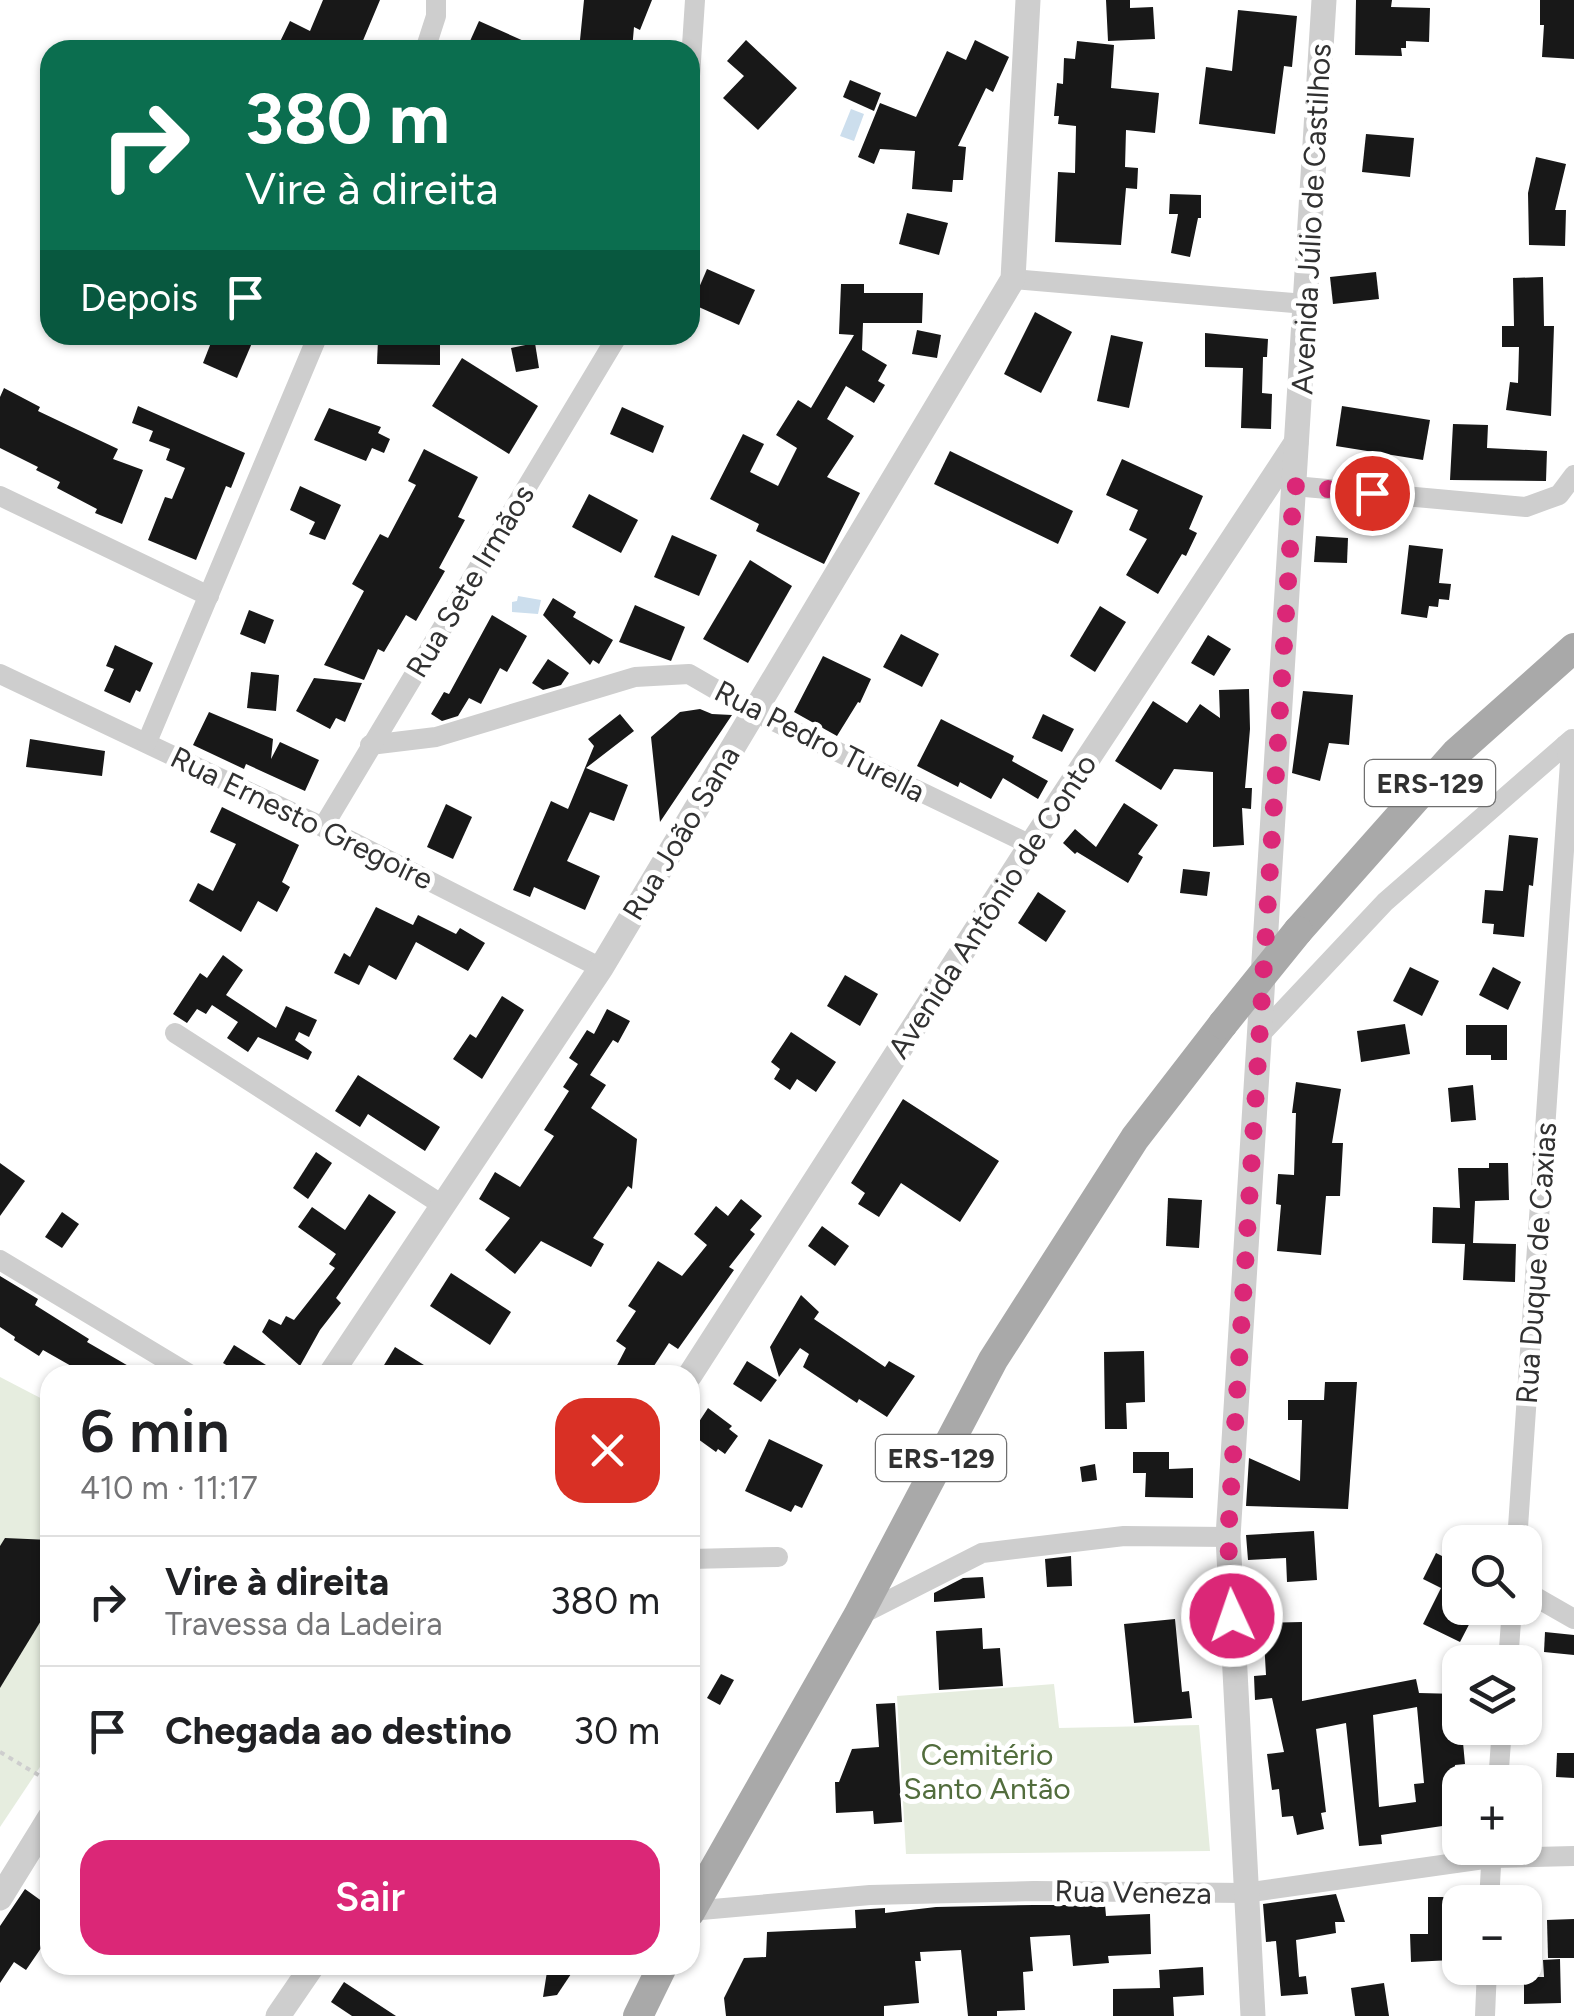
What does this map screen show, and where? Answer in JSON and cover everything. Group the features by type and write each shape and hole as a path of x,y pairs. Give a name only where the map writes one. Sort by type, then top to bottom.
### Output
{"main road":[{"name":"ERS-129","path":"700,1893 858,1616 1002,1346 1135,1138 1298,931 1456,754 1574,648"},
{"path":"638,2016 659,1975"}],"street":[{"path":"428,40 436,16 436,0"},
{"path":"692,40 695,0"},
{"path":"1028,0 1013,279 1306,304"},
{"name":"Avenida Júlio de Castilhos","path":"1254,2016 1228,1537 1324,0"},
{"name":"Rua João Sana","path":"337,1365 601,968 1013,279"},
{"path":"147,742 314,345"},
{"name":"Rua Sete Irmãos","path":"323,827 612,345"},
{"name":"Avenida Antônio de Conto","path":"696,1365 1298,439"},
{"path":"1294,486 1526,507 1559,495 1574,475"},
{"path":"0,496 209,596"},
{"name":"Rua Ernesto Gregoire","path":"0,674 323,827 601,968"},
{"name":"Rua Pedro Turella","path":"370,746 436,737 635,677 689,674 754,711 1031,845"},
{"path":"1258,1037 1384,902 1570,741"},
{"name":"Rua Duque de Caxias","path":"1518,1525 1570,741"},
{"path":"175,1033 444,1206"},
{"path":"0,1260 174,1365"},
{"path":"858,1616 982,1553 1124,1536 1228,1537"},
{"path":"700,1559 778,1557"},
{"path":"1542,1601 1574,1619"},
{"path":"0,1898 40,1833"},
{"name":"Rua Veneza","path":"1542,1855 1574,1856"},
{"name":"Rua Veneza","path":"700,1910 870,1895 1034,1891 1245,1893 1442,1861"},
{"path":"278,2016 306,1975"},
{"path":"1485,2016 1486,1985"}],"path":[{"path":"0,1752 40,1776"}],"green space":[{"path":"0,1377 40,1398 40,1767 0,1827"},
{"name":"Cemitério Santo Antão","path":"1054,1684 1059,1728 1199,1725 1210,1851 906,1854 897,1696"}],"water":[{"path":"851,109 864,114 854,141 840,136"},
{"path":"518,596 541,600 538,614 512,612 512,602"}],"building":[{"path":"323,0 380,0 363,40 281,40 290,21 310,31"},
{"path":"584,0 652,0 640,30 634,27 633,40 580,40"},
{"path":"1106,0 1130,0 1130,8 1153,7 1155,39 1108,41"},
{"path":"1356,0 1392,0 1391,7 1430,8 1429,42 1406,41 1406,48 1401,48 1402,56 1355,55"},
{"path":"1540,0 1574,0 1574,59 1542,57 1544,25 1540,25"},
{"path":"1238,10 1297,16 1292,67 1284,66 1275,134 1199,124 1206,67 1232,71"},
{"path":"479,21 522,40 470,40"},
{"path":"746,40 797,88 758,130 723,98 744,76 727,61"},
{"path":"975,40 1009,57 993,92 986,88 958,146 966,147 963,180 953,180 952,192 912,189 915,151 880,149 874,164 858,157 880,103 916,117 947,51 966,60"},
{"path":"1077,41 1114,45 1111,88 1159,93 1155,133 1126,130 1125,167 1138,168 1137,189 1126,188 1121,245 1055,242 1058,172 1075,173 1076,126 1058,124 1059,116 1054,116 1057,83 1063,84 1064,58 1075,59"},
{"path":"850,80 881,93 874,111 843,97"},
{"path":"1366,134 1414,138 1410,177 1362,172"},
{"path":"1536,157 1566,164 1555,210 1566,210 1565,246 1529,245 1528,193"},
{"path":"1170,194 1201,195 1201,218 1190,257 1171,253 1178,214 1169,214"},
{"path":"907,213 948,223 939,255 899,244"},
{"path":"707,269 755,290 739,325 700,308 700,285"},
{"path":"1376,272 1379,299 1333,304 1330,277"},
{"path":"1543,277 1544,326 1554,326 1551,416 1506,410 1510,382 1518,383 1519,347 1502,347 1502,326 1514,326 1513,278"},
{"path":"841,284 864,284 864,293 923,293 922,323 863,323 862,350 887,365 878,381 885,385 874,403 846,386 827,419 854,436 827,477 860,493 824,564 756,531 759,524 710,499 743,434 764,444 750,472 778,486 797,448 776,435 798,400 811,408 854,335 839,334"},
{"path":"1035,312 1072,332 1041,393 1004,374"},
{"path":"917,330 941,335 937,358 912,354"},
{"path":"1205,333 1268,339 1262,393 1272,394 1271,429 1241,428 1243,368 1205,367"},
{"path":"1111,335 1143,342 1129,408 1097,401"},
{"path":"210,345 251,345 237,378 203,363"},
{"path":"378,345 440,345 440,365 377,364"},
{"path":"535,345 539,368 516,372 511,348"},
{"path":"462,358 538,406 509,454 432,406"},
{"path":"4,388 40,407 38,411 118,449 113,459 143,470 122,524 95,513 97,509 57,488 60,482 0,448 0,397"},
{"path":"138,406 245,453 231,488 226,486 196,560 148,540 165,497 172,499 185,468 166,460 170,449 149,441 153,431 132,423"},
{"path":"1342,406 1430,420 1423,460 1336,446"},
{"path":"622,407 664,426 653,453 610,434"},
{"path":"329,408 381,427 378,433 390,439 384,453 372,448 366,461 314,440"},
{"path":"1453,424 1488,425 1487,448 1547,451 1546,481 1450,480"},
{"path":"424,449 478,477 458,517 465,520 439,568 445,571 416,621 406,615 384,652 378,649 364,680 324,665 364,591 352,584 380,534 388,538 416,485 408,481"},
{"path":"950,451 1073,511 1058,544 934,484"},
{"path":"1122,459 1203,496 1189,529 1197,533 1186,556 1182,554 1158,594 1126,575 1147,539 1129,530 1138,510 1106,495"},
{"path":"300,486 341,505 325,540 309,534 315,522 290,510"},
{"path":"589,494 638,520 621,553 572,527"},
{"path":"672,535 717,555 699,596 654,577"},
{"path":"1316,536 1348,538 1347,563 1314,562"},
{"path":"1409,545 1443,549 1439,583 1451,584 1449,600 1439,599 1438,607 1429,606 1427,618 1401,614"},
{"path":"750,560 792,586 748,663 703,639"},
{"path":"553,598 576,612 573,617 613,640 599,664 593,660 590,665 543,615"},
{"path":"635,605 685,627 671,661 619,642"},
{"path":"1100,606 1126,622 1095,672 1070,656"},
{"path":"249,610 274,620 265,644 240,634"},
{"path":"492,615 527,636 507,672 500,668 481,704 469,698 458,716 442,721 431,714 444,692 449,694"},
{"path":"901,634 939,654 922,687 883,667"},
{"path":"1208,635 1231,649 1214,676 1191,663"},
{"path":"115,645 153,663 140,692 136,690 130,703 104,691 114,669 106,666"},
{"path":"823,656 871,679 837,736 794,712"},
{"path":"548,659 569,673 561,685 543,690 532,683"},
{"path":"251,672 279,675 276,711 247,708"},
{"path":"314,678 362,683 345,722 336,718 330,729 296,711"},
{"path":"1249,689 1245,788 1252,788 1251,809 1242,808 1244,845 1213,847 1213,772 1174,769 1161,790 1115,761 1153,701 1187,723 1200,704 1220,718 1219,690"},
{"path":"1303,691 1353,695 1349,745 1329,743 1320,781 1292,773"},
{"path":"700,709 732,715 660,822 651,737 680,712"},
{"path":"209,712 273,739 271,759 280,742 319,760 305,791 193,745"},
{"path":"620,714 634,731 586,768 628,785 614,821 590,812 567,861 600,876 585,910 534,887 530,897 513,890 551,801 568,809 594,746 588,739"},
{"path":"1043,714 1074,729 1062,752 1032,738"},
{"path":"941,719 1014,756 1012,761 1048,781 1038,799 1003,778 991,799 917,766"},
{"path":"30,739 105,751 102,776 26,767"},
{"path":"1124,803 1158,825 1138,854 1143,857 1128,883 1075,854 1063,843 1075,829 1096,847"},
{"path":"446,804 472,817 453,859 427,847"},
{"path":"222,807 299,845 282,882 290,887 277,912 258,901 241,932 189,901 198,883 213,891 236,844 210,832"},
{"path":"1509,835 1538,838 1524,937 1493,934 1494,924 1482,923 1485,890 1503,891"},
{"path":"1183,869 1210,872 1207,896 1180,893"},
{"path":"1038,892 1066,911 1046,942 1018,923"},
{"path":"376,907 413,925 418,915 456,934 460,928 485,943 468,971 416,942 396,980 369,965 359,985 334,973 344,953 350,957"},
{"path":"223,955 243,970 226,995 276,1028 286,1006 317,1020 309,1037 299,1032 295,1040 312,1052 308,1060 258,1037 248,1052 227,1038 238,1022 212,1005 206,1014 197,1009 187,1023 173,1014 200,973 207,978"},
{"path":"1410,967 1439,981 1422,1016 1393,1001"},
{"path":"1493,967 1521,982 1508,1010 1479,995"},
{"path":"845,975 878,994 860,1026 827,1006"},
{"path":"502,996 524,1010 482,1079 453,1059 470,1034 476,1038"},
{"path":"607,1009 630,1021 618,1043 613,1040 590,1075 606,1085 591,1108 637,1139 632,1189 628,1186 593,1238 604,1244 591,1267 541,1241 515,1274 485,1250 510,1218 479,1199 495,1172 520,1187 554,1136 544,1130 569,1091 563,1087 578,1064 569,1058 587,1030 594,1034"},
{"path":"1405,1024 1410,1054 1361,1062 1357,1031"},
{"path":"1466,1025 1507,1025 1507,1060 1491,1060 1491,1055 1466,1055"},
{"path":"791,1032 836,1062 816,1092 797,1079 790,1090 774,1079 780,1069 771,1062"},
{"path":"358,1075 440,1127 425,1151 368,1114 360,1127 335,1111"},
{"path":"1296,1082 1341,1089 1332,1143 1343,1143 1340,1196 1326,1196 1321,1255 1277,1251 1281,1205 1276,1204 1278,1174 1294,1175 1296,1113 1292,1113"},
{"path":"1473,1085 1476,1120 1451,1122 1448,1088"},
{"path":"903,1099 999,1161 960,1222 901,1183 879,1217 858,1204 865,1193 851,1183"},
{"path":"316,1152 332,1163 308,1199 293,1188"},
{"path":"0,1163 25,1181 0,1216"},
{"path":"1489,1163 1508,1163 1509,1200 1475,1201 1473,1243 1516,1244 1515,1282 1463,1280 1465,1244 1432,1243 1433,1207 1460,1208 1458,1168 1489,1168"},
{"path":"369,1194 396,1212 336,1298 341,1303 299,1365 262,1332 269,1319 281,1325 286,1316 294,1320 335,1268 329,1264 336,1254 298,1227 312,1207 345,1230"},
{"path":"1168,1198 1202,1200 1199,1248 1166,1246"},
{"path":"741,1199 762,1216 750,1230 755,1234 729,1267 734,1270 678,1349 669,1343 655,1365 617,1365 626,1348 616,1341 636,1311 628,1306 658,1261 682,1276 707,1245 694,1234 716,1206 728,1216"},
{"path":"62,1212 79,1224 62,1248 45,1237"},
{"path":"822,1226 849,1246 835,1266 808,1246"},
{"path":"451,1273 511,1312 490,1345 430,1306"},
{"path":"0,1276 38,1299 35,1305 89,1339 87,1342 127,1365 69,1365 43,1350 39,1356 0,1327"},
{"path":"801,1295 819,1312 814,1319 885,1367 889,1361 915,1376 887,1417 859,1399 857,1403 803,1367 809,1354 800,1348 779,1377 770,1347"},
{"path":"234,1345 266,1365 226,1365 223,1363"},
{"path":"395,1347 424,1365 384,1365"},
{"path":"1144,1351 1145,1402 1126,1403 1127,1429 1105,1429 1104,1352"},
{"path":"747,1361 777,1380 761,1402 733,1384"},
{"path":"1325,1382 1357,1382 1348,1509 1246,1506 1249,1458 1300,1481 1302,1420 1288,1420 1288,1400 1324,1400"},
{"path":"708,1408 732,1426 729,1429 738,1436 725,1454 700,1440 700,1420"},
{"path":"769,1439 823,1465 802,1508 795,1505 791,1512 745,1491"},
{"path":"1133,1452 1169,1452 1169,1469 1193,1468 1193,1498 1145,1497 1146,1473 1133,1473"},
{"path":"1095,1464 1097,1480 1082,1482 1080,1467"},
{"path":"1314,1531 1317,1580 1287,1582 1286,1558 1248,1560 1246,1535"},
{"path":"5,1538 40,1540 40,1622 0,1688 0,1546"},
{"path":"1436,1553 1442,1556 1442,1625 1469,1625 1460,1642 1423,1624 1441,1588 1423,1579"},
{"path":"1071,1556 1072,1586 1047,1587 1045,1559"},
{"path":"983,1577 985,1598 934,1602 934,1593 963,1578"},
{"path":"1175,1619 1182,1692 1189,1691 1192,1718 1134,1723 1124,1624"},
{"path":"1302,1622 1302,1701 1416,1679 1419,1693 1442,1694 1442,1745 1463,1745 1465,1764 1442,1765 1442,1826 1381,1835 1382,1844 1359,1846 1346,1723 1316,1729 1326,1812 1321,1813 1324,1829 1297,1835 1293,1816 1282,1817 1279,1789 1272,1790 1267,1754 1284,1752 1272,1698 1255,1700 1254,1676 1266,1675 1263,1623","holes":["1417,1707 1424,1783 1414,1784 1416,1802 1379,1807 1373,1715"]},
{"path":"982,1628 983,1649 1000,1648 1003,1686 939,1690 936,1631"},
{"path":"1545,1632 1574,1635 1574,1655 1544,1652"},
{"path":"721,1674 734,1680 720,1705 707,1698"},
{"path":"895,1703 902,1822 874,1824 873,1811 836,1813 835,1782 839,1782 852,1749 879,1747 876,1704"},
{"path":"1557,1753 1574,1753 1574,1778 1556,1777"},
{"path":"25,1889 40,1900 40,1950 26,1970 14,1962 0,1983 0,1926"},
{"path":"1336,1894 1345,1922 1335,1922 1336,1933 1296,1940 1299,1977 1306,1976 1308,1994 1281,1996 1276,1941 1266,1942 1263,1904"},
{"path":"1428,1897 1442,1897 1442,1961 1411,1962 1410,1934 1428,1934"},
{"path":"1105,1905 1106,1916 1150,1914 1151,1954 1108,1956 1109,1963 1073,1966 1070,1935 1030,1937 1033,1971 1023,1972 1025,2010 997,2011 997,2016 968,2016 961,1950 920,1952 921,1961 915,1961 919,2003 884,2006 884,2016 726,2016 724,1998 744,1958 766,1957 767,1932 856,1928 855,1910 885,1908 885,1913 936,1907"},
{"path":"1574,1919 1574,1958 1548,1958 1547,1920"},
{"path":"1560,1959 1561,2003 1524,2004 1524,1985 1542,1985 1543,1960"},
{"path":"1203,1967 1204,1995 1173,1997 1174,2016 1113,2016 1113,1989 1160,1988 1159,1970"},
{"path":"546,1975 570,1975 557,1995 543,1997"},
{"path":"344,1982 396,2016 352,2016 331,2002"},
{"path":"1384,1983 1389,2016 1355,2016 1351,1988"}],"route":[{"path":"1232,1616 1228,1537 1294,486 1372,493"}]}
